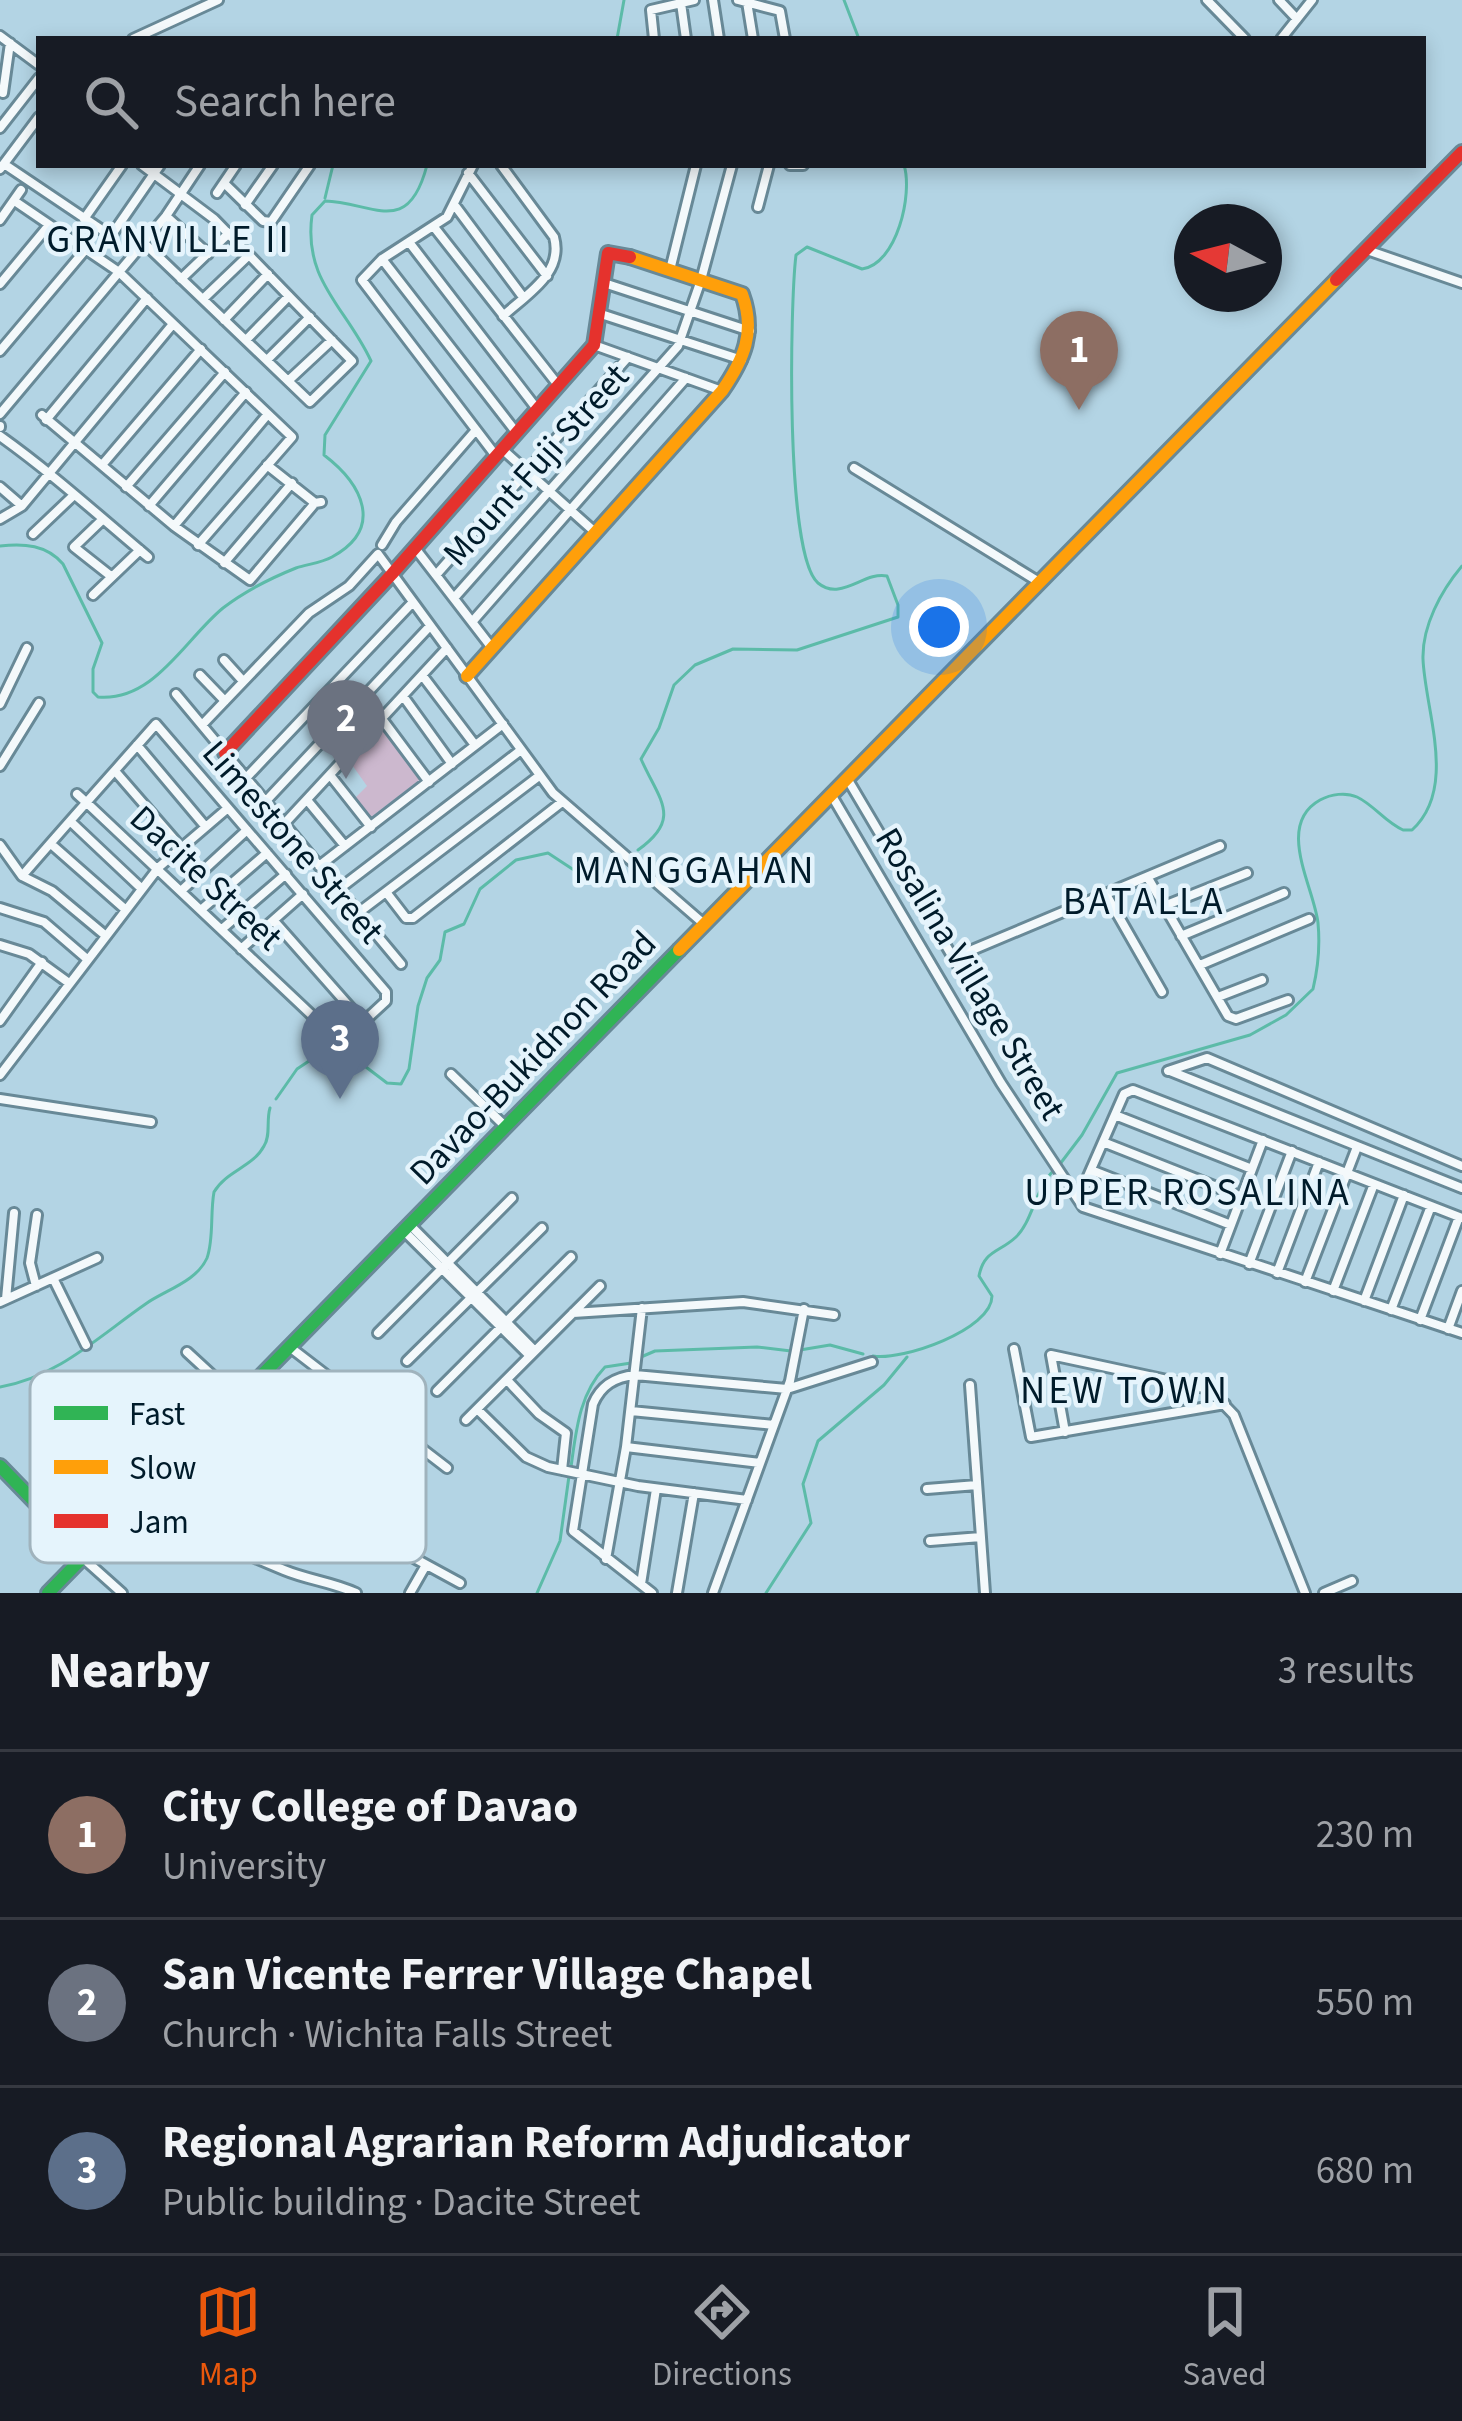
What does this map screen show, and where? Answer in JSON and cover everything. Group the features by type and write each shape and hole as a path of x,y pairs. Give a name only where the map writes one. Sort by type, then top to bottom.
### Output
{"main road":[{"name":"Davao-Bukidnon Road","path":"269,1371 1462,152"},
{"path":"224,753 392,574 593,345 606,256 615,252 745,296 750,331 743,360 722,391 467,676"},
{"path":"0,1466 30,1498"},
{"name":"Davao-Bukidnon Road","path":"48,1593 80,1563"}],"street":[{"path":"140,36 218,0"},
{"path":"653,36 651,10 694,0"},
{"path":"713,0 719,36"},
{"path":"1207,0 1242,36"},
{"path":"1279,0 1297,19"},
{"path":"1283,36 1312,0"},
{"path":"751,36 743,1 780,11 784,36"},
{"path":"681,3 686,36"},
{"path":"0,36 36,63"},
{"path":"10,43 2,93 26,96"},
{"path":"0,128 36,82"},
{"path":"36,121 2,166 111,236 158,169 229,233 352,362 310,401 142,242"},
{"path":"84,219 120,168"},
{"path":"0,415 166,216 198,168"},
{"path":"217,193 234,168"},
{"path":"245,205 271,168"},
{"path":"224,183 268,222 308,168"},
{"path":"503,168 554,236 557,256 547,276 503,316"},
{"path":"670,270 695,168"},
{"name":"Mount Fuji Street","path":"454,598 681,340 731,168"},
{"path":"758,207 768,168"},
{"path":"470,169 547,276"},
{"path":"470,169 455,207 362,278 476,430 596,533"},
{"path":"0,220 22,190"},
{"path":"16,202 119,272 292,437 198,545"},
{"path":"455,207 524,297"},
{"path":"166,216 208,254"},
{"path":"0,284 49,225"},
{"path":"434,227 558,385"},
{"path":"181,279 229,233"},
{"path":"409,242 537,409"},
{"path":"0,351 86,249"},
{"path":"1365,250 1462,283"},
{"path":"203,299 250,254"},
{"path":"382,259 516,432"},
{"path":"224,320 268,274"},
{"path":"604,283 750,331"},
{"path":"246,340 289,296"},
{"path":"147,298 44,417 198,545 250,580 318,503 267,465"},
{"path":"601,314 743,360"},
{"path":"267,360 310,317"},
{"path":"0,519 22,506 173,324"},
{"path":"288,381 332,340"},
{"path":"593,345 722,391"},
{"path":"102,464 201,349"},
{"path":"436,575 628,357"},
{"path":"126,487 225,372"},
{"path":"472,622 686,378"},
{"path":"149,506 247,392"},
{"path":"174,526 268,414"},
{"path":"0,430 144,554 93,595"},
{"path":"202,725 309,613 342,591 476,430"},
{"path":"854,468 1040,583"},
{"path":"224,563 292,483"},
{"path":"0,487 22,506"},
{"path":"33,534 74,495"},
{"path":"101,521 74,548 112,577"},
{"path":"415,548 493,649"},
{"path":"380,550 392,574 539,776 562,802 705,925"},
{"path":"246,778 413,602"},
{"path":"265,802 430,626"},
{"path":"0,704 27,648"},
{"path":"284,824 447,648"},
{"path":"224,660 244,681"},
{"path":"200,675 225,701"},
{"path":"422,675 476,745"},
{"path":"176,694 401,964"},
{"path":"403,696 452,764"},
{"path":"0,766 39,703"},
{"path":"382,718 429,782"},
{"name":"Limestone Street","path":"137,745 156,724 303,894 387,997 363,1022"},
{"path":"319,866 503,724"},
{"path":"22,876 137,745 205,826"},
{"path":"339,889 521,750"},
{"path":"116,771 181,847"},
{"path":"330,775 370,826"},
{"path":"358,913 539,776"},
{"path":"847,778 974,993"},
{"name":"Dacite Street","path":"77,794 341,1040 363,1022"},
{"name":"Rosalina Village Street","path":"831,795 1001,1083 1083,1207 1462,1333"},
{"path":"307,800 345,846"},
{"path":"386,892 406,918 413,918 562,802"},
{"path":"0,1075 159,867 228,808"},
{"path":"70,821 142,889"},
{"path":"182,890 247,830"},
{"path":"50,844 126,910"},
{"path":"0,845 22,876 52,891 106,936"},
{"path":"953,958 1220,846"},
{"path":"202,909 267,854"},
{"path":"0,873 11,860"},
{"path":"1164,906 1247,873"},
{"path":"223,929 286,874"},
{"path":"1148,878 1232,1019 1288,1000"},
{"path":"1181,935 1283,893"},
{"path":"242,949 303,894"},
{"path":"1107,896 1162,992"},
{"path":"0,908 44,922 87,959"},
{"path":"1199,965 1309,919"},
{"path":"274,921 363,1022"},
{"path":"0,945 17,948 69,983"},
{"path":"0,1021 41,962"},
{"path":"1217,997 1262,980"},
{"path":"1462,1166 1207,1058 1168,1071 1462,1188"},
{"path":"451,1074 507,1128"},
{"path":"1075,1196 1124,1094 1133,1090 1460,1218 1420,1319"},
{"path":"0,1099 152,1122"},
{"path":"1115,1115 1252,1169"},
{"path":"1220,1254 1263,1140"},
{"path":"1103,1142 1242,1196"},
{"path":"1305,1282 1358,1147"},
{"path":"1249,1264 1292,1151"},
{"path":"1277,1273 1319,1162"},
{"path":"1091,1170 1231,1225"},
{"path":"1333,1292 1374,1184"},
{"path":"1363,1301 1404,1196"},
{"path":"378,1333 512,1198"},
{"path":"1391,1310 1431,1206"},
{"path":"3,1300 14,1213"},
{"path":"36,1286 30,1263 38,1215"},
{"path":"406,1361 542,1228"},
{"path":"408,1229 533,1353"},
{"path":"437,1391 571,1257"},
{"path":"3,1300 97,1258"},
{"path":"53,1278 86,1345"},
{"path":"466,1420 600,1286"},
{"path":"1448,1329 1462,1291"},
{"path":"573,1313 754,1302 834,1315"},
{"path":"606,1559 626,1448 642,1308"},
{"path":"713,1593 788,1389 804,1309"},
{"path":"292,1348 322,1371"},
{"path":"1014,1349 1031,1437 1226,1404"},
{"path":"187,1352 208,1371"},
{"path":"1065,1432 1051,1355 1209,1389 1226,1404 1305,1593"},
{"path":"652,1593 573,1531 597,1396 611,1382 635,1375 788,1389 872,1362"},
{"path":"507,1379 539,1414 566,1433 562,1470"},
{"path":"970,1385 986,1593"},
{"path":"477,1409 526,1457 562,1470 656,1489 747,1500"},
{"path":"631,1411 774,1425"},
{"path":"626,1448 760,1463"},
{"path":"426,1452 447,1468"},
{"path":"927,1489 977,1486"},
{"path":"641,1584 656,1489"},
{"path":"677,1593 694,1493"},
{"path":"930,1541 981,1538"},
{"path":"90,1563 122,1593"},
{"path":"270,1563 356,1593"},
{"path":"422,1563 460,1583"},
{"path":"410,1593 426,1565"},
{"path":"1324,1593 1352,1581"}],"shaded area":[{"path":"382,726 422,778 370,818 355,798 367,786 350,762"}],"waterway":[{"path":"618,36 624,0"},
{"path":"844,0 858,36"},
{"path":"325,198 332,168"},
{"path":"0,546 34,547 63,564 102,643 93,669 93,692 98,697 136,690 231,602 277,576 328,559 348,545 363,520 362,506 349,479 324,455 325,435 371,361 320,276 311,238 312,215 325,201 373,210 399,209 410,202 426,168"},
{"path":"638,850 652,839 663,818 660,797 641,759 659,728 674,685 695,665 733,649 797,650 898,617 887,576 827,588 818,583 807,563 795,480 792,323 796,255 807,247 862,269 874,264 885,255 900,226 904,168"},
{"path":"1060,1164 1117,1073 1250,1035 1286,1015 1313,989 1318,923 1301,857 1300,825 1320,800 1338,794 1357,797 1403,830 1412,830 1426,813 1433,793 1436,748 1424,647 1434,610 1462,566"},
{"path":"276,1099 297,1069 312,1059 362,1064 387,1083 401,1084 409,1069 418,1006 427,978 440,960 445,932 464,924 480,889 516,860 548,853 597,881 626,861"},
{"path":"47,1371 202,1266 209,1251 214,1192 264,1146 270,1108"},
{"path":"873,1356 904,1354 943,1341 988,1309 992,1296 979,1276 984,1261 1021,1231 1053,1171"},
{"path":"800,1350 830,1345 863,1354"},
{"path":"641,1357 655,1351 757,1347 791,1351"},
{"path":"766,1593 811,1523 803,1484 818,1441 884,1385 907,1357"},
{"path":"571,1467 589,1389 605,1367 631,1363"},
{"path":"0,1387 30,1378"},
{"path":"537,1593 560,1541 569,1476"}],"traffic: fast":[{"path":"266,1371 679,950"},
{"path":"0,1466 30,1497"},
{"path":"48,1593 77,1563"}],"traffic: slow":[{"path":"467,676 722,391 742,356 748,333 742,294 630,257"},
{"path":"679,950 1336,280"}],"traffic: jam":[{"path":"1336,280 1462,152"},
{"path":"225,753 392,574 594,345 608,253 630,257"}],"place":[{"name":"City College of Davao","path":"1079,410"},
{"name":"San Vicente Ferrer Village Chapel","path":"346,779"},
{"name":"Regional Agrarian Reform Adjudicator","path":"340,1099"}],"district":[{"name":"GRANVILLE II","path":"169,240"},
{"name":"MANGGAHAN","path":"695,871"},
{"name":"BATALLA","path":"1144,902"},
{"name":"UPPER ROSALINA","path":"1188,1193"},
{"name":"NEW TOWN","path":"1125,1391"}]}
